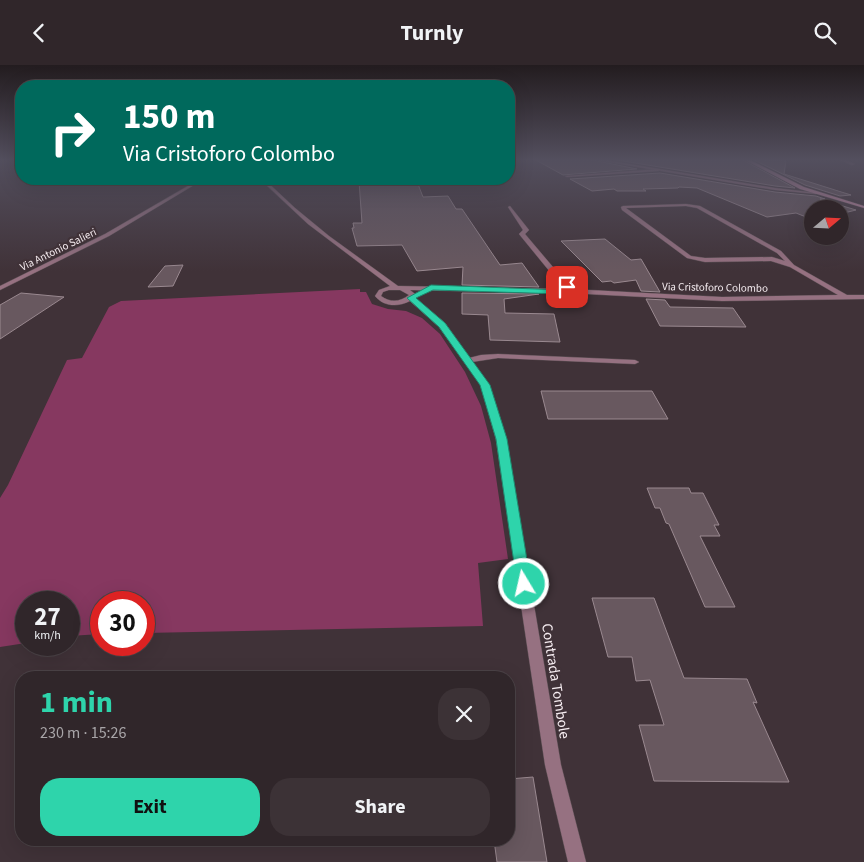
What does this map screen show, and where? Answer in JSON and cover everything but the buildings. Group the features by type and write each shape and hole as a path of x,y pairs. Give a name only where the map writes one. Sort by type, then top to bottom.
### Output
{"main road":[{"path":"827,196 864,207"}],"street":[{"name":"Via Antonio Salieri","path":"0,289 107,235 173,196"},
{"path":"281,196 326,238 374,273 399,288"},
{"path":"783,255 767,258 695,259 689,257 623,207 686,205 698,207 783,255 792,266"},
{"path":"510,207 526,230 522,234 567,287 567,291"},
{"path":"767,258 792,266 846,297"},
{"path":"374,273 379,285 378,295 381,300 389,303"},
{"name":"Via Cristoforo Colombo","path":"389,303 399,303 431,287"},
{"name":"Via Cristoforo Colombo","path":"379,293 384,290 399,288 431,287 567,291 722,299 864,297"},
{"name":"Contrada Tombole","path":"399,288 409,291 411,297 442,325 469,360 485,385 501,439 553,765 578,862"},
{"name":"Contrada Tombole","path":"389,303 432,316"},
{"path":"469,360 498,356 635,362"}],"shaded area":[{"path":"360,289 360,292 366,292 372,304 388,309 406,311 422,318 440,334 465,372 481,406 491,443 508,559 478,563 483,626 155,633 155,591 90,591 90,635 80,635 80,591 15,591 15,645 0,647 0,498 8,485 67,360 82,358 109,307 121,301"}],"route":[{"path":"524,584 501,439 485,385 469,360 442,325 411,298 431,287 562,292 567,291 567,287"}]}
